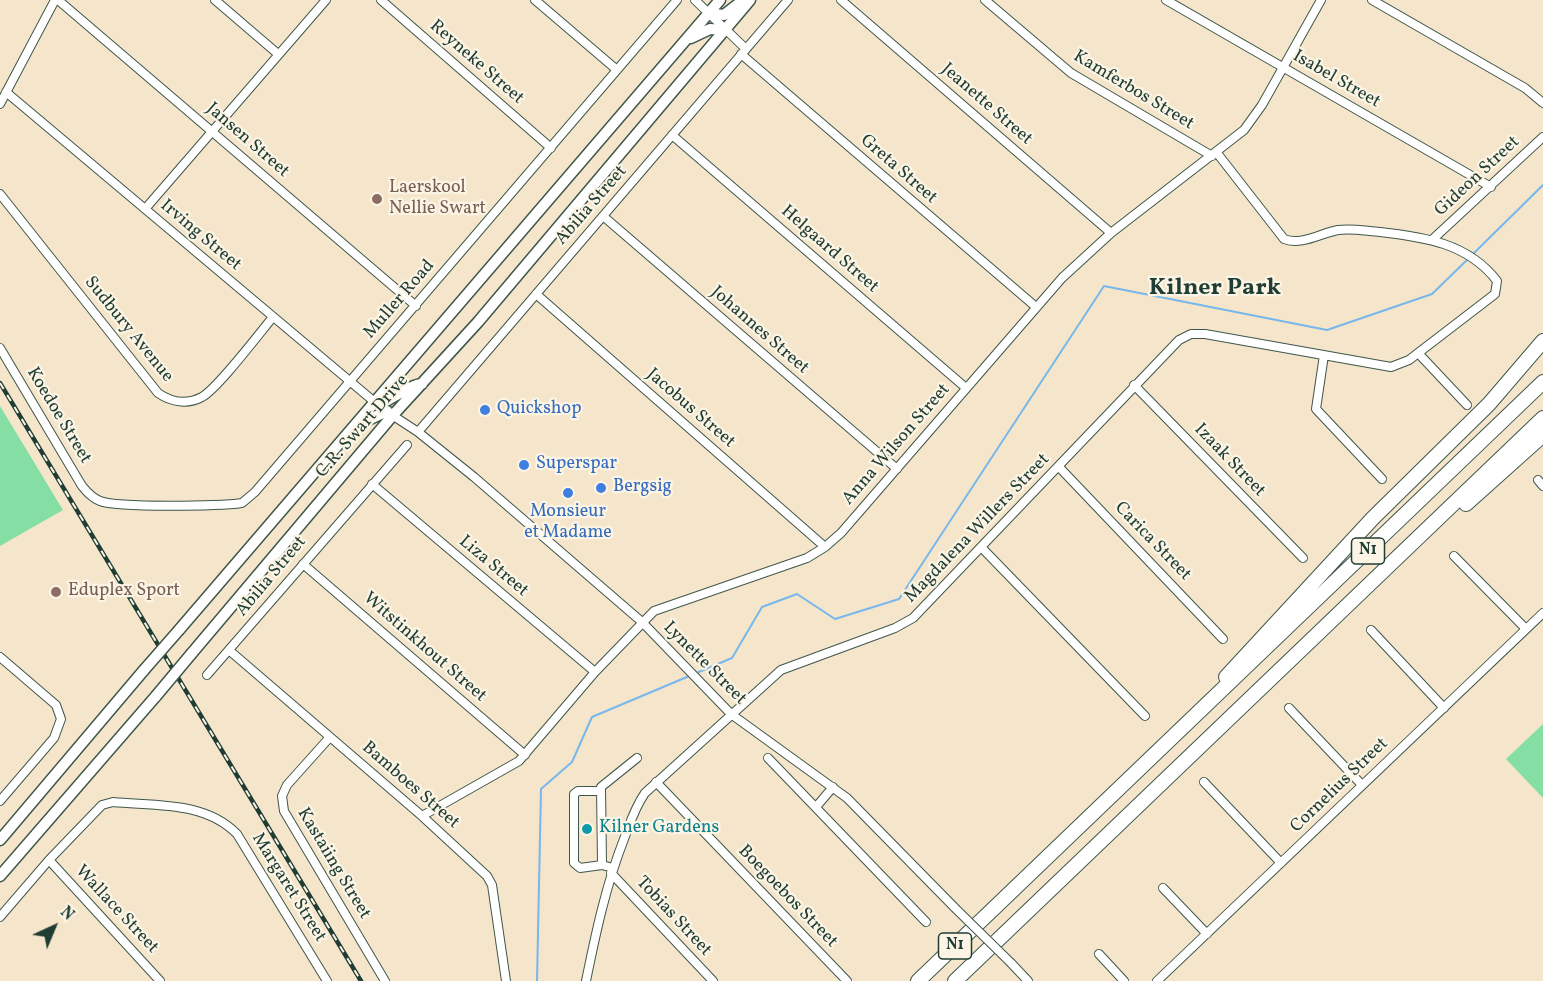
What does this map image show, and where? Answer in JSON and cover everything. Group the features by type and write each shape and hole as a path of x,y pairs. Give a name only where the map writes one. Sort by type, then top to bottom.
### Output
{"highway":[{"path":"1194,719 1220,684 1311,583 1489,404 1543,341"},
{"name":"N1","path":"918,981 1194,719 1543,382"},
{"name":"N1","path":"955,981 1543,418"},
{"path":"1287,662 1543,435"}],"main road":[{"name":"C.R. Swart Drive","path":"0,876 192,653 383,409 720,0"},
{"path":"708,14 724,15 744,0"},
{"name":"C.R. Swart Drive","path":"0,840 352,430 423,384 750,0"},
{"path":"685,40 710,29 725,30"},
{"path":"383,409 413,385 423,384"}],"street":[{"path":"0,104 57,0"},
{"name":"Jansen Street","path":"57,0 416,306"},
{"path":"215,0 278,54"},
{"path":"145,209 326,0"},
{"name":"Reyneke Street","path":"381,0 551,148"},
{"path":"535,0 617,70"},
{"name":"Muller Road","path":"92,497 102,502 128,503 242,502 255,492 677,0"},
{"name":"Greta Street","path":"695,0 744,52 1036,307"},
{"name":"Abilia Street","path":"418,432 788,0"},
{"name":"Jeanette Street","path":"841,0 1111,233"},
{"name":"Kamferbos Street","path":"985,0 1071,73 1214,155 1286,240 1304,240 1347,230 1433,239 1475,262 1497,281"},
{"name":"Isabel Street","path":"1166,0 1491,187"},
{"name":"Anna Wilson Street","path":"422,816 505,770 525,755 595,672 642,622 668,605 776,570 825,548 897,470 1036,307 1111,233 1214,155 1251,121 1321,0"},
{"path":"1372,0 1525,88 1543,103"},
{"name":"Irving Street","path":"6,92 383,409"},
{"name":"Helgaard Street","path":"672,135 966,388"},
{"name":"Gideon Street","path":"1433,239 1543,137"},
{"name":"Sudbury Avenue","path":"0,194 158,393 170,400 188,401 208,393 273,317"},
{"name":"Johannes Street","path":"603,216 897,470"},
{"name":"Magdalena Willers Street","path":"586,981 612,871 638,804 656,782 781,670 903,625 982,548 1175,343 1191,334 1205,333 1391,367 1403,363 1418,353 1489,301 1497,290 1497,281"},
{"name":"Jacobus Street","path":"536,294 825,548"},
{"name":"Koedoe Street","path":"0,348 82,486 92,497"},
{"path":"1418,353 1467,405"},
{"path":"1324,355 1316,409 1382,479"},
{"name":"Izaak Street","path":"1134,385 1303,558"},
{"name":"Lynette Street","path":"383,409 418,432 642,622 683,668 731,714 834,787 861,811 1028,981"},
{"name":"Abilia Street","path":"207,675 407,445"},
{"name":"Carica Street","path":"1059,467 1223,639"},
{"name":"Liza Street","path":"372,484 595,672"},
{"path":"982,548 1144,716"},
{"path":"1454,556 1526,629"},
{"name":"Witstinkhout Street","path":"303,564 525,755"},
{"name":"Cornelius Street","path":"1157,981 1543,613"},
{"path":"1371,630 1444,708"},
{"name":"Bamboes Street","path":"230,651 422,816 491,881 506,981"},
{"path":"0,657 56,705 61,718 54,738 0,801"},
{"path":"1289,708 1362,785"},
{"name":"Kastaiing Street","path":"330,737 287,785 282,796 284,811 385,981"},
{"path":"602,865 600,791 603,782 637,758"},
{"path":"768,758 926,922"},
{"name":"Boegoebos Street","path":"656,782 847,981"},
{"path":"1204,782 1281,863"},
{"path":"816,807 834,787"},
{"path":"600,791 578,791 574,794 574,862 580,868 602,865 612,871"},
{"name":"Margaret Street","path":"49,860 97,808 107,803 198,810 216,817 237,834 327,981"},
{"path":"0,917 49,860"},
{"name":"Wallace Street","path":"49,860 160,981"},
{"name":"Tobias Street","path":"612,871 713,981"},
{"path":"1163,888 1207,934"},
{"path":"1099,954 1124,981"}],"green space":[{"path":"0,406 63,510 0,546"},
{"path":"1543,724 1543,798 1506,759"}],"waterway":[{"path":"1473,254 1543,185"},
{"path":"537,981 541,789 572,762 592,717 732,658 762,607 797,594 835,619 899,599 1104,286 1327,330 1432,294 1469,258"}],"railway":[{"path":"0,383 361,981"}],"place":[{"name":"Laerskool Nellie Swart","path":"377,199"},
{"name":"Quickshop","path":"485,410"},
{"name":"Superspar","path":"524,465"},
{"name":"Bergsig","path":"601,488"},
{"name":"Monsieur et Madame","path":"568,493"},
{"name":"Eduplex Sport","path":"56,592"},
{"name":"Kilner Gardens","path":"587,829"}],"district":[{"name":"Kilner Park","path":"1215,290"}]}
